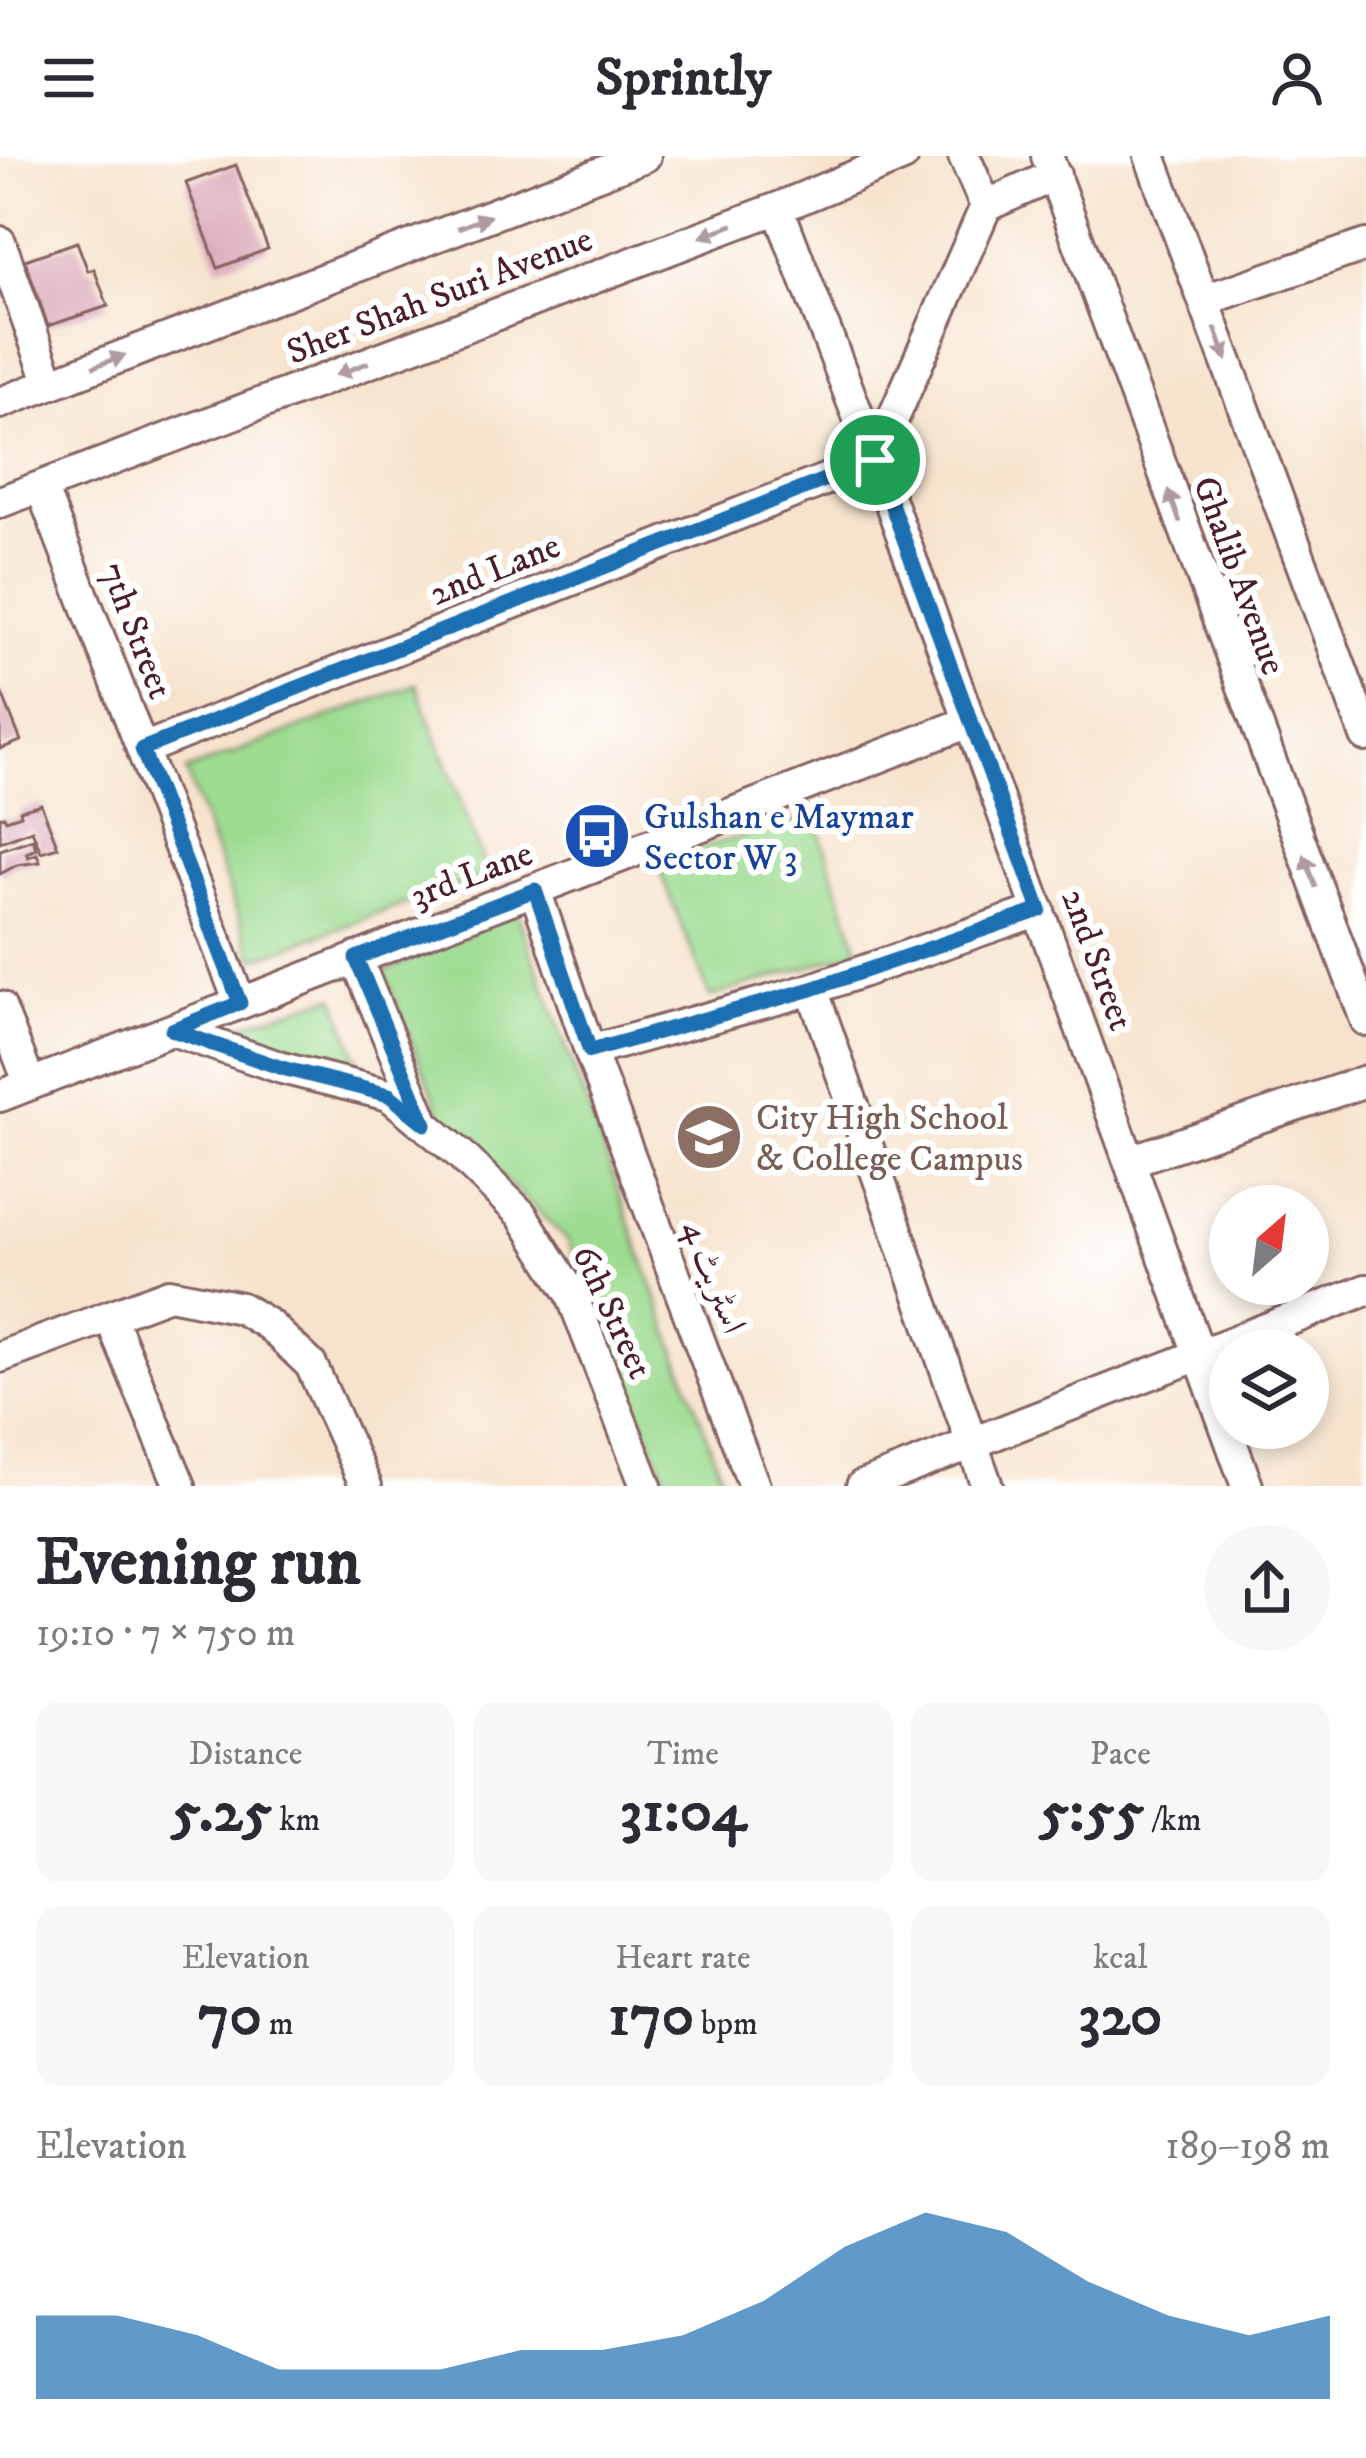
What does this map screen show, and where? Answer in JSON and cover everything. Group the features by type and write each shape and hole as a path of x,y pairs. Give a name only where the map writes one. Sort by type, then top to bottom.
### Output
{"street":[{"name":"Sher Shah Suri Avenue","path":"0,403 645,156"},
{"name":"Sher Shah Suri Avenue","path":"0,502 778,208 903,156"},
{"path":"964,156 986,206"},
{"name":"Ghalib Avenue","path":"1150,156 1366,736"},
{"path":"875,460 986,206 1051,166"},
{"name":"Ghalib Avenue","path":"1051,166 1366,1020"},
{"name":"2nd Street","path":"778,208 875,460 1247,1486"},
{"path":"0,242 50,384"},
{"path":"1204,300 1366,245"},
{"name":"2nd Lane","path":"142,749 875,460"},
{"name":"7th Street","path":"41,487 240,1003"},
{"name":"3rd Lane","path":"0,1096 969,722"},
{"name":"اسٹریٹ 4","path":"535,890 590,1051 754,1486"},
{"path":"590,1051 812,989 1040,910"},
{"path":"356,958 425,1124"},
{"path":"812,989 987,1486"},
{"path":"0,1007 30,1084"},
{"name":"6th Street","path":"172,1030 282,1068 389,1095 521,1214 571,1293 646,1486"},
{"path":"1130,1161 1366,1081"},
{"path":"862,1486 1366,1290"},
{"path":"0,1357 169,1294 241,1308 269,1325 311,1365 366,1486"},
{"path":"110,1317 180,1486"}],"green space":[{"path":"416,684 488,874 254,959 186,771"},
{"path":"814,815 859,951 710,997 656,861"},
{"path":"517,912 725,1486 670,1486 568,1241 443,1119 384,972"},
{"path":"335,996 362,1072 218,1032"}],"building":[{"path":"236,165 268,249 218,268 186,183"},
{"path":"77,242 108,306 48,326 25,260"},
{"path":"0,689 21,741 0,749"},
{"path":"41,804 58,847 41,852 32,830 0,842 0,817 6,820"},
{"path":"33,839 36,849 26,853 28,857 37,854 40,862 17,865 0,874 0,850"}],"place":[{"name":"Gulshan e Maymar Sector W 3","path":"597,836"},
{"name":"City High School & College Campus","path":"709,1137"}],"route":[{"path":"875,460 1040,910 812,989 590,1051 535,890 356,958 425,1124 389,1095 282,1068 172,1030 240,1003 142,749 875,460"}]}
